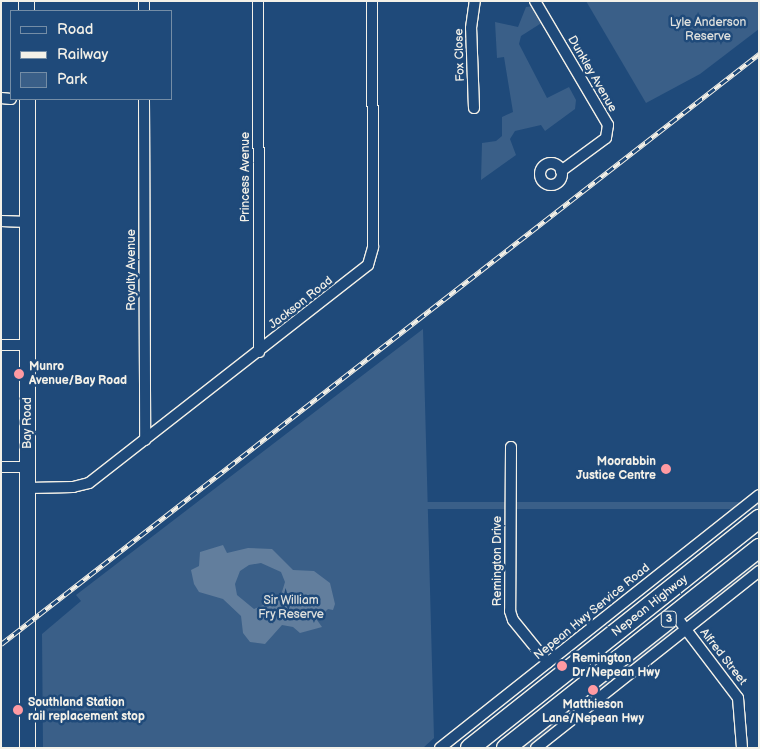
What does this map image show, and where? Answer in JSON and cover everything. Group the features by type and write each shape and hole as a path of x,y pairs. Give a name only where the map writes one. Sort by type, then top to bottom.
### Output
{"highway":[{"name":"Nepean Highway","path":"470,748 759,519"},
{"name":"Nepean Highway","path":"506,748 759,548"}],"main road":[{"name":"Bay Road","path":"27,100 27,748"}],"street":[{"name":"Princess Avenue","path":"258,1 259,352"},
{"name":"Jackson Road","path":"28,488 85,486 359,274 370,260 372,1"},
{"name":"Fox Close","path":"474,108 471,28 475,1"},
{"name":"Dunkley Avenue","path":"535,1 608,125 606,138 561,171"},
{"name":"Royalty Avenue","path":"144,100 145,440"},
{"path":"1,221 28,222"},
{"path":"1,345 27,344"},
{"name":"Remington Drive","path":"511,447 510,611 513,620 548,663"},
{"path":"1,467 28,467"},
{"name":"Nepean Hwy Service Road","path":"440,748 759,495"},
{"path":"536,748 759,571"},
{"name":"Alfred Street","path":"675,615 738,698 742,748"}],"green space":[{"name":"Lyle Anderson Reserve","path":"586,1 759,1 759,29 700,74 646,103"},
{"path":"534,6 543,22 521,36 519,44 547,98 569,87 576,100 575,109 545,131 541,125 515,131 510,139 516,155 481,180 482,143 496,141 502,136 502,117 513,112 504,57 497,58 495,22 518,27 526,7"},
{"name":"Sir William Fry Reserve","path":"423,329 434,738 423,748 43,748 42,634 81,601 76,595"},
{"path":"362,502 759,502 759,509 362,509"},
{"path":"759,557 759,564 690,618 692,610"},
{"path":"675,631 529,748 518,748 663,633"}],"shaded area":[{"path":"223,545 227,553 248,548 272,549 293,570 314,571 330,583 335,604 333,610 328,609 317,620 322,627 300,633 293,627 282,625 265,644 250,642 243,633 241,616 223,599 199,592 194,584 191,570 199,566 200,552","holes":["261,563 281,572 285,582 282,592 275,600 254,609 237,595 235,584 240,571 249,565"]}],"railway":[{"path":"1,644 759,54"}],"place":[{"name":"Munro Avenue/Bay Road","path":"19,374"},
{"name":"Moorabbin Justice Centre","path":"666,469"},
{"name":"Remington Dr/Nepean Hwy","path":"562,666"},
{"name":"Matthieson Lane/Nepean Hwy","path":"593,690"},
{"name":"Southland Station rail replacement stop","path":"18,710"}]}
